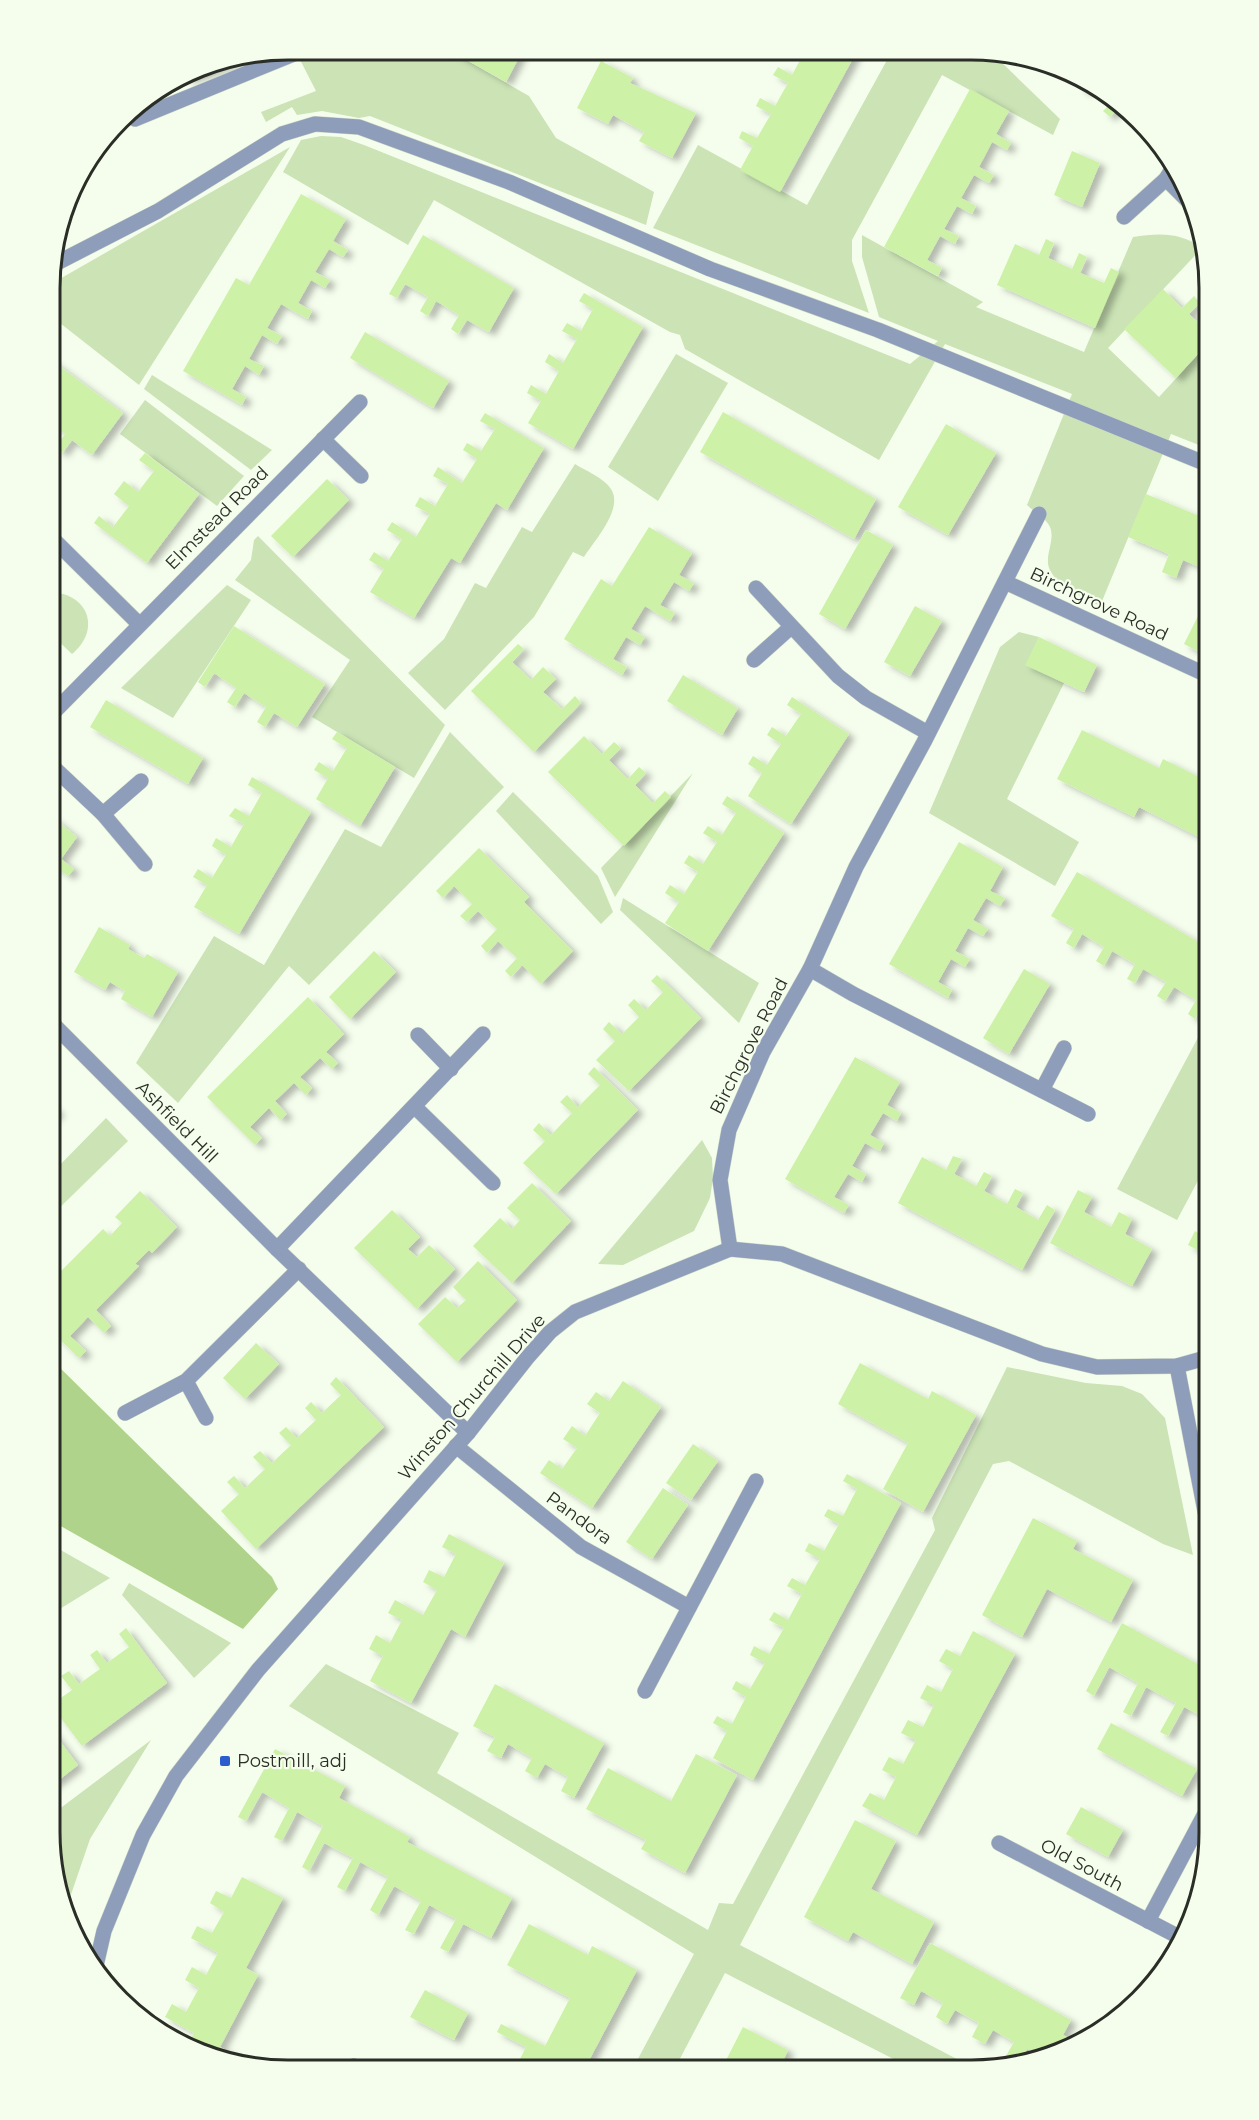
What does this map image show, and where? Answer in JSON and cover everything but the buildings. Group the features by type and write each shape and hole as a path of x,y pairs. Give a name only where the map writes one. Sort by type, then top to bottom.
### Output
{"street":[{"path":"136,118 279,60"},
{"path":"62,261 158,211 282,134 315,124 359,127 509,182 710,269 878,330 1199,461"},
{"path":"1125,217 1168,175"},
{"name":"Elmstead Road","path":"60,706 360,402"},
{"path":"323,439 361,476"},
{"name":"Birchgrove Road","path":"730,1249 720,1180 729,1130 764,1052 810,969 856,867 928,733 1038,514"},
{"path":"60,548 139,624"},
{"name":"Birchgrove Road","path":"1005,582 1199,671"},
{"path":"756,588 838,676 866,698 928,733"},
{"path":"754,660 791,627"},
{"path":"60,773 103,814 145,864"},
{"path":"103,814 141,781"},
{"name":"Birchgrove Road","path":"810,969 853,994 1088,1114"},
{"name":"Ashfield Hill","path":"60,1031 277,1249 468,1432"},
{"path":"277,1249 483,1034"},
{"path":"418,1035 451,1069"},
{"path":"1042,1090 1064,1048"},
{"path":"415,1107 493,1183"},
{"name":"Winston Churchill Drive","path":"97,1958 104,1931 143,1834 176,1776 258,1670 456,1446 550,1332 575,1312 730,1249 782,1254 1042,1354 1097,1367 1177,1366 1199,1360"},
{"path":"125,1413 186,1380 298,1269"},
{"path":"1177,1366 1199,1480"},
{"path":"186,1380 206,1418"},
{"name":"Pandora","path":"456,1446 581,1547 688,1607"},
{"path":"645,1691 756,1481"},
{"path":"1148,1921 1199,1825"},
{"name":"Old South","path":"999,1843 1175,1935"}],"green space":[{"path":"300,60 466,60 529,96 556,138 654,192 646,225 370,116 359,118 322,111 297,115 292,107 266,122 261,112 316,91"},
{"path":"887,60 1001,62 1060,119 1053,135 942,75 852,240 852,261 869,313 653,228 698,145 807,205"},
{"path":"321,136 341,137 364,145 910,364 938,341 879,317 862,257 862,235 983,302 976,307 1084,352 1133,237 1169,235 1186,239 1195,244 1196,254 1108,348 1159,397 1199,353 1199,445 1171,434 1100,606 1067,588 1055,578 1048,561 1050,527 1027,505 1072,394 945,344 879,460 685,349 680,335 670,332 434,200 408,245 283,172 301,140"},
{"path":"290,147 139,385 60,323 60,279"},
{"path":"676,354 728,383 658,501 608,467"},
{"path":"152,375 272,450 251,470 144,389"},
{"path":"145,400 244,476 217,506 120,434"},
{"path":"575,464 599,478 611,489 614,506 611,515 584,557 573,552 534,617 445,710 408,673 444,639 475,583 486,588 522,527 532,532"},
{"path":"258,536 445,725 414,778 312,717 350,660 235,580 251,560 254,540"},
{"path":"227,585 251,600 173,718 121,688"},
{"path":"60,593 74,599 87,615 86,634 81,645 72,654 60,643"},
{"path":"1019,632 1039,637 1026,665 1064,683 1007,799 1079,842 1055,886 929,813 1000,647"},
{"path":"450,732 504,787 309,985 289,966 178,1103 136,1063 214,936 264,965 345,829 381,847"},
{"path":"693,773 615,897 601,868"},
{"path":"513,792 598,876 613,912 601,924 496,811"},
{"path":"623,898 759,983 739,1023 620,910"},
{"path":"1199,1036 1199,1179 1177,1220 1117,1189"},
{"path":"106,1118 128,1141 60,1207 60,1165"},
{"path":"702,1140 712,1158 713,1178 710,1198 694,1231 623,1265 598,1264"},
{"path":"1007,1367 1086,1383 1122,1386 1142,1394 1165,1418 1193,1555 1163,1544 1009,1461 993,1464 740,1945 959,2060 895,2060 725,1973 679,2060 637,2060 694,1954 289,1706 326,1664 459,1733 437,1773 708,1930 719,1903 733,1904 935,1530 932,1518"},
{"path":"60,1368 272,1577 278,1589 243,1629 60,1526"},
{"path":"60,1550 110,1578 60,1609"},
{"path":"129,1583 231,1643 194,1678 122,1595"},
{"path":"151,1740 90,1839 70,1898 64,1877 60,1847 60,1808"}],"place":[{"name":"Postmill, adj","path":"225,1761"}]}
